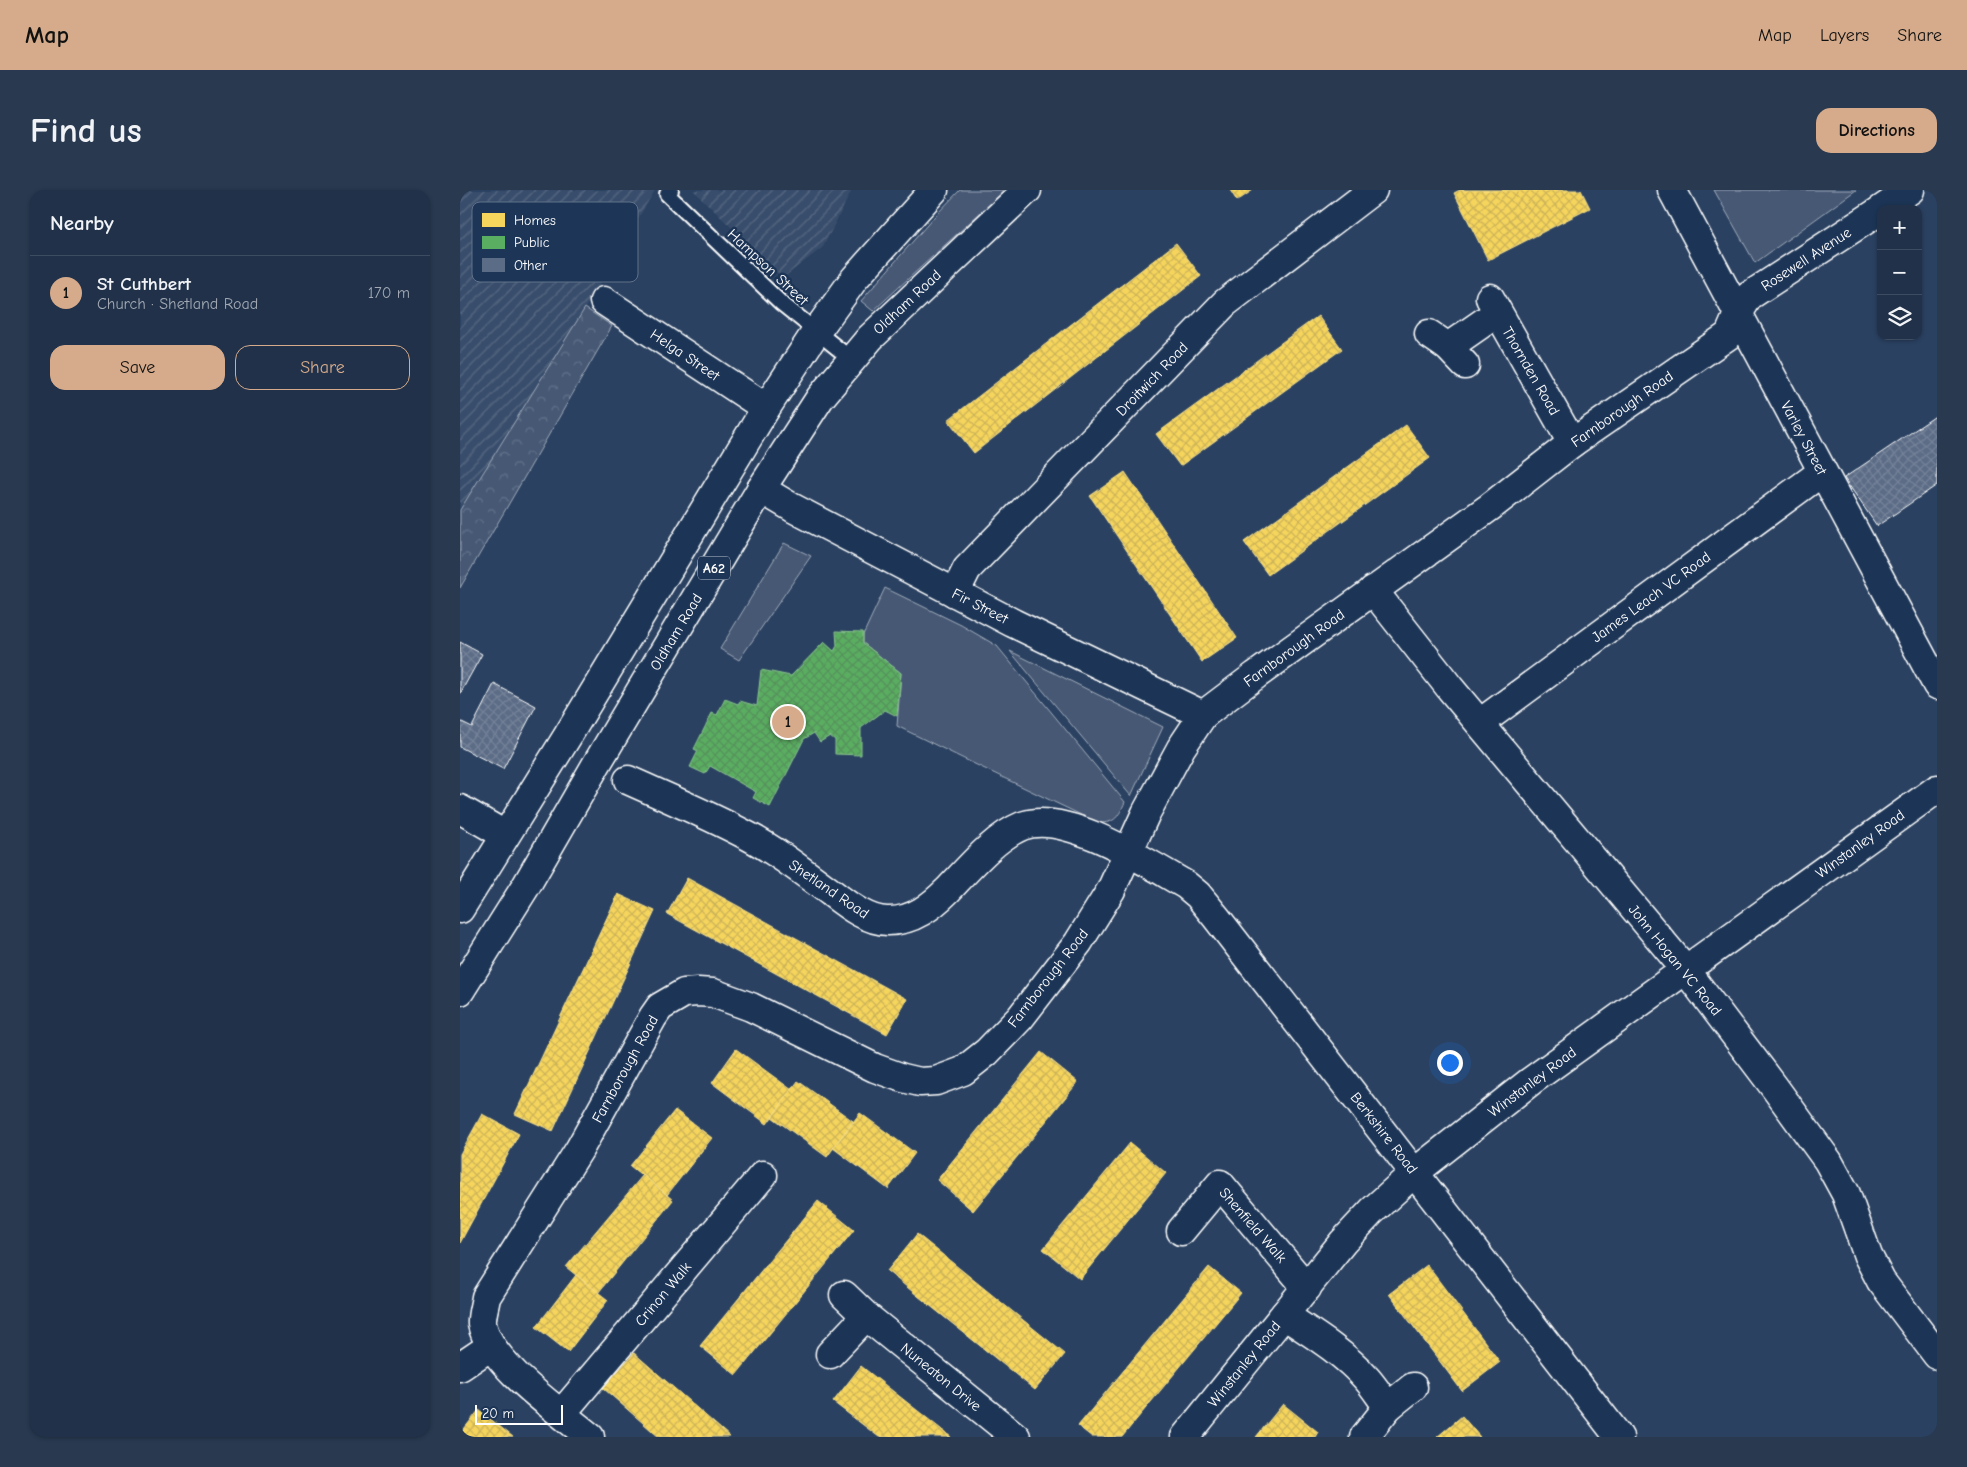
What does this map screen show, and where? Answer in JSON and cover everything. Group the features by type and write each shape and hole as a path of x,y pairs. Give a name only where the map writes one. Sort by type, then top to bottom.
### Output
{"main road":[{"name":"A62","path":"460,909 766,408 816,332 855,278 934,190"},
{"name":"Oldham Road","path":"464,977 526,886 761,489 820,398 870,338 1027,190"},
{"name":"Droitwich Road","path":"955,593 967,569 1226,303 1373,190"},
{"name":"Varley Street","path":"1672,190 1937,685"},
{"name":"Rosewell Avenue","path":"1887,205 1910,190"},
{"name":"Rosewell Avenue","path":"1738,314 1749,296 1877,212"},
{"name":"Helga Street","path":"604,301 766,408"},
{"name":"Thornden Road","path":"1447,349 1494,305 1572,443"},
{"name":"Farnborough Road","path":"590,1437 513,1372 491,1346 482,1323 486,1297 579,1150 660,1007 684,994 698,992 713,994 751,1007 875,1068 903,1078 920,1082 936,1081 963,1071 987,1052 1035,1000 1078,943 1111,890 1146,813 1181,748 1203,715 1490,506 1572,443 1729,335 1738,314"},
{"name":"James Leach VC Road","path":"1480,723 1822,472"},
{"name":"Fir Street","path":"761,489 955,593 1203,715"},
{"name":"John Hogan VC Road","path":"1373,590 1480,723 1685,970 1828,1161 1846,1194 1868,1256 1881,1281 1937,1356"},
{"name":"Shetland Road","path":"639,785 750,837 861,913 878,920 890,922 929,908 983,854 1022,826 1038,823 1075,829 1102,839 1128,853"},
{"name":"Winstanley Road","path":"1185,1437 1354,1230 1414,1173 1531,1081 1937,789"},
{"path":"460,809 505,835"},
{"name":"Berkshire Road","path":"1128,853 1186,885 1198,895 1619,1437"},
{"name":"Crinon Walk","path":"562,1413 763,1175"},
{"name":"Shenfield Walk","path":"1181,1231 1220,1184 1307,1288"},
{"name":"Nuneaton Drive","path":"844,1295 866,1316 1016,1437"},
{"path":"1284,1315 1326,1343 1353,1365 1368,1380 1388,1408"},
{"path":"830,1354 866,1316"},
{"path":"460,1367 491,1346"},
{"path":"1364,1437 1388,1408 1413,1387"}],"lane":[{"name":"Hampson Street","path":"669,192 780,303 851,359"}],"shaded area":[{"path":"460,190 655,190 638,219 638,202 472,202 472,282 600,282 460,510"},
{"path":"693,190 852,190 823,247 783,278"}],"green space":[{"path":"960,190 1005,190 873,311 861,301"},
{"path":"1714,190 1856,190 1755,263"},
{"path":"585,308 612,326 460,588 460,510"},
{"path":"784,543 811,556 739,660 720,649"},
{"path":"885,588 961,625 997,646 1125,802 1116,818 1109,822 1098,823 897,726 901,673 863,643 863,635"},
{"path":"1010,651 1163,727 1131,796"}],"building: Homes":[{"path":"1230,190 1253,190 1237,201"},
{"path":"1460,190 1581,190 1590,208 1488,260 1454,193"},
{"path":"1176,243 1201,276 974,453 948,420"},
{"path":"1318,316 1342,349 1180,466 1156,434"},
{"path":"1406,425 1430,458 1268,575 1244,542"},
{"path":"1125,472 1237,638 1202,662 1090,496"},
{"path":"687,878 907,999 887,1034 667,914"},
{"path":"618,894 655,911 553,1131 515,1114"},
{"path":"736,1049 792,1090 767,1124 712,1083"},
{"path":"1041,1052 1078,1082 973,1211 937,1180"},
{"path":"798,1081 853,1121 827,1157 772,1117"},
{"path":"675,1110 712,1138 667,1195 630,1166"},
{"path":"860,1113 915,1153 888,1189 833,1148"},
{"path":"482,1114 519,1134 460,1243 460,1154"},
{"path":"1130,1143 1166,1173 1080,1279 1043,1249"},
{"path":"643,1175 673,1200 598,1293 566,1267"},
{"path":"818,1201 854,1230 736,1375 700,1346"},
{"path":"917,1234 1065,1354 1035,1390 887,1271"},
{"path":"1427,1265 1500,1362 1462,1391 1389,1294"},
{"path":"1209,1267 1241,1293 1122,1437 1092,1437 1078,1426"},
{"path":"576,1275 608,1300 568,1352 536,1327"},
{"path":"634,1353 730,1437 659,1437 603,1388"},
{"path":"861,1366 951,1437 879,1437 833,1402"},
{"path":"1283,1404 1318,1432 1315,1437 1256,1437"},
{"path":"479,1410 513,1437 460,1437 460,1434"},
{"path":"1462,1416 1480,1437 1437,1437"}],"building: Public":[{"path":"836,631 863,632 863,643 901,673 897,716 885,710 861,728 861,755 835,754 835,740 830,736 820,742 814,733 804,739 770,807 753,798 756,792 710,766 705,774 690,767 698,751 694,749 712,713 717,715 725,699 738,704 740,701 757,706 761,670 791,676 824,642 834,651 837,646"}],"building: Other":[{"path":"1937,415 1937,485 1877,526 1844,478"},
{"path":"460,642 482,654 460,694"},
{"path":"494,684 536,706 503,769 460,747 460,721 472,727"}],"place":[{"name":"St Cuthbert","path":"788,722"}]}
